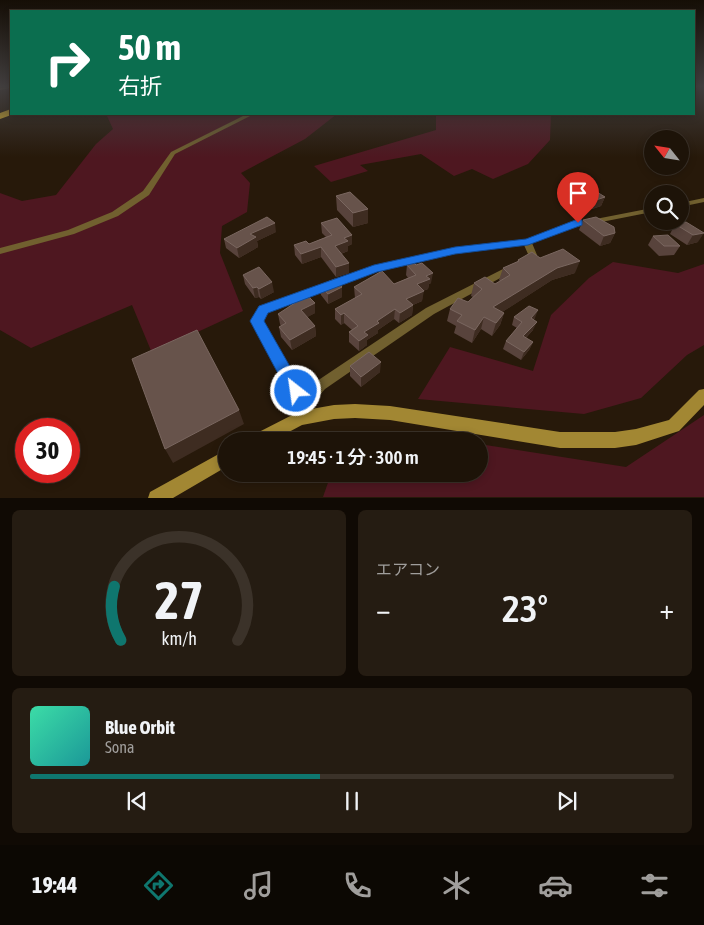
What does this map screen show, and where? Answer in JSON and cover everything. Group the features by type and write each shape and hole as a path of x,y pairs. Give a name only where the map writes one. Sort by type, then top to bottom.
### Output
{"street":[{"path":"0,251 80,229 115,214 146,193 173,153 249,115"},
{"path":"689,203 704,200"},
{"path":"302,412 256,321 264,309 374,269 455,251 528,242 578,223 644,211"},
{"path":"270,432 302,412 321,385 430,311 526,260 533,254 528,242"},
{"path":"302,412 368,411 560,440 594,441 636,437 674,426 704,395"},
{"path":"156,498 218,463"}],"shaded area":[{"path":"336,115 305,139 241,173 250,183 247,212 222,226 220,253 243,311 152,353 132,305 31,348 0,330 0,193 22,201 56,195 96,144 113,129 107,116"},
{"path":"436,115 551,115 550,140 528,164 493,179 472,169 454,176 421,154 360,165 368,171 331,182 314,166 436,130"},
{"path":"613,262 678,273 704,264 704,345 687,355 641,398 584,414 418,399 450,347 533,371 551,315 589,278"},
{"path":"704,415 704,497 323,497 328,482 488,482 488,445 626,467"}],"building":[{"path":"578,189 592,189 605,197 596,200"},
{"path":"350,192 368,209 353,213 336,196"},
{"path":"267,217 275,223 250,234 256,237 237,248 224,239"},
{"path":"596,217 614,227 615,233 604,236 583,220"},
{"path":"337,218 352,235 344,238 348,241 335,246 349,263 336,267 321,247 301,254 294,245 306,241 309,244 332,235 321,223"},
{"path":"689,224 704,233 693,235 685,230 689,230"},
{"path":"668,235 680,246 664,246 653,236"},
{"path":"563,249 580,261 557,268 493,307 504,313 496,323 484,317 475,330 457,321 462,315 450,309 458,298 468,302 482,289 474,283 485,277 495,284 510,275 503,268 519,261 532,252 540,258"},
{"path":"412,261 416,265 422,263 433,273 426,276 430,279 417,284 424,291 406,299 413,305 400,313 395,309 377,321 379,323 364,332 368,335 359,341 349,332 358,326 344,313 341,315 335,309 362,294 354,287 382,271 394,284 416,275 407,265"},
{"path":"259,267 272,282 259,289 257,287 253,288 243,275"},
{"path":"335,279 342,287 328,294 320,285"},
{"path":"307,295 315,303 301,310 315,326 290,340 279,327 286,323 278,314"},
{"path":"529,306 538,310 531,318 537,322 523,336 533,342 524,352 506,341 522,322 514,317"},
{"path":"197,330 239,410 165,449 132,359"},
{"path":"369,352 381,362 361,377 350,366"}],"route":[{"path":"296,391 256,321 258,314 264,309 374,269 455,251 528,242 544,234 578,223"}]}
